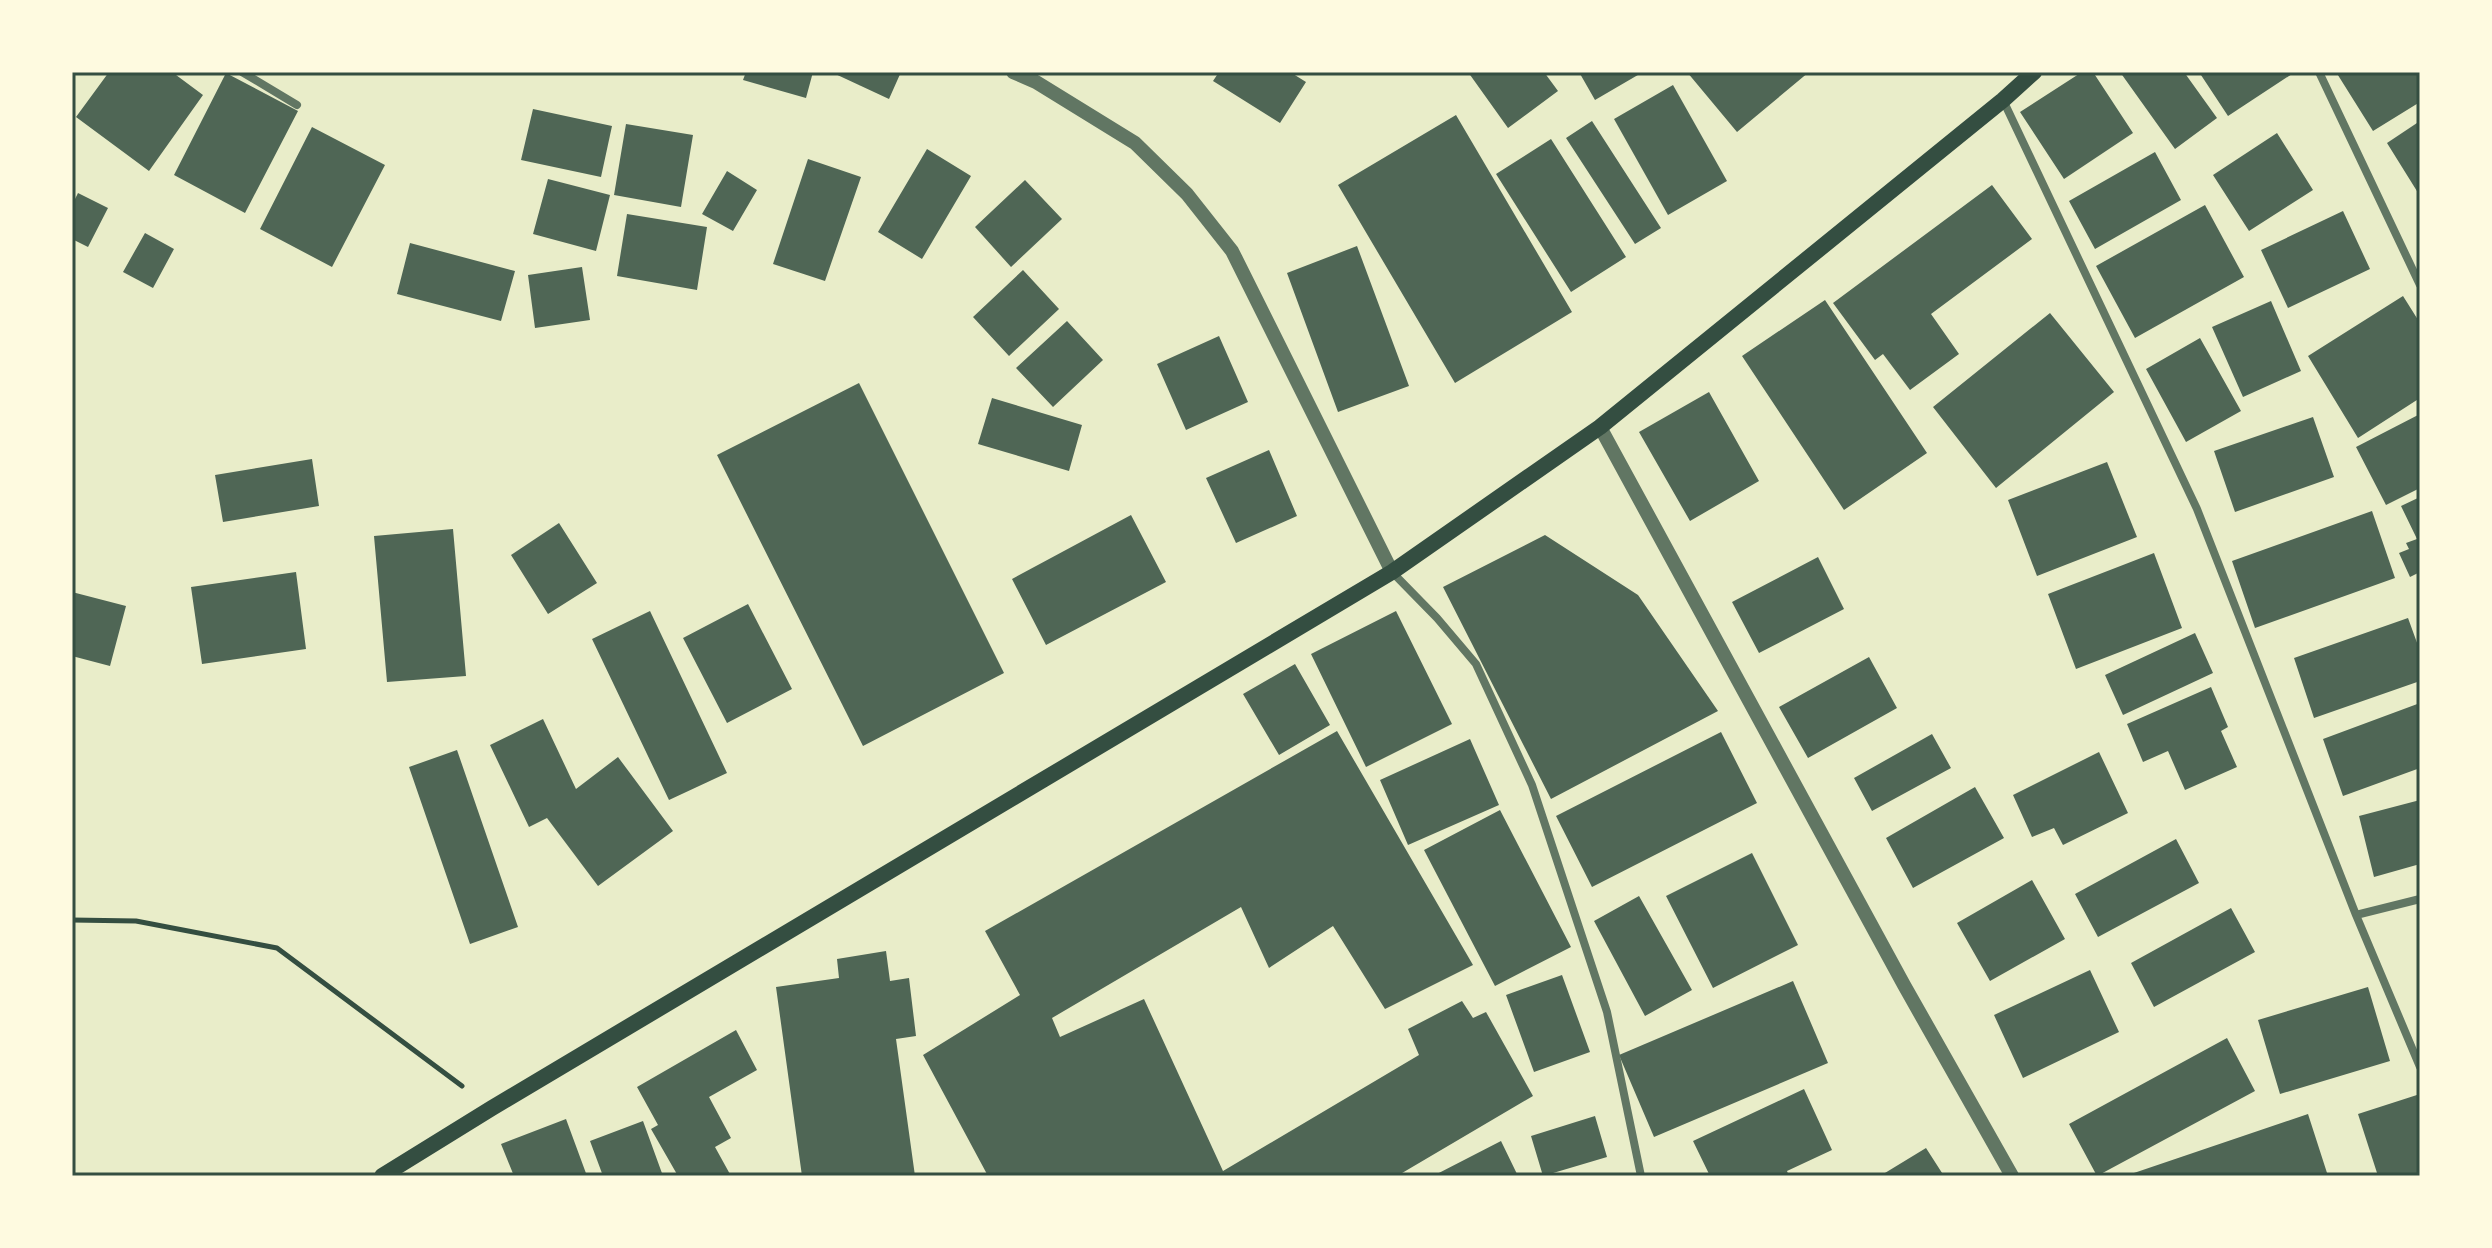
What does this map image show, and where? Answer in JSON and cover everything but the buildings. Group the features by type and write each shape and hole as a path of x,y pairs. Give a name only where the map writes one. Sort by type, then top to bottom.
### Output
{"main road":[{"path":"382,1176 1392,572 1600,427 2034,72"}],"street":[{"path":"242,72 297,105"},
{"path":"1013,72 1036,82 1135,143 1187,194 1232,251 1392,572 1476,664 1532,785 1607,1012 1641,1176"},
{"path":"2319,72 2420,285"},
{"path":"2003,100 2197,509 2356,915 2420,1067"},
{"path":"1600,427 1904,985 2012,1176"},
{"path":"2356,915 2420,899"}],"path":[{"path":"72,920 136,921 277,948 492,1108"}]}
